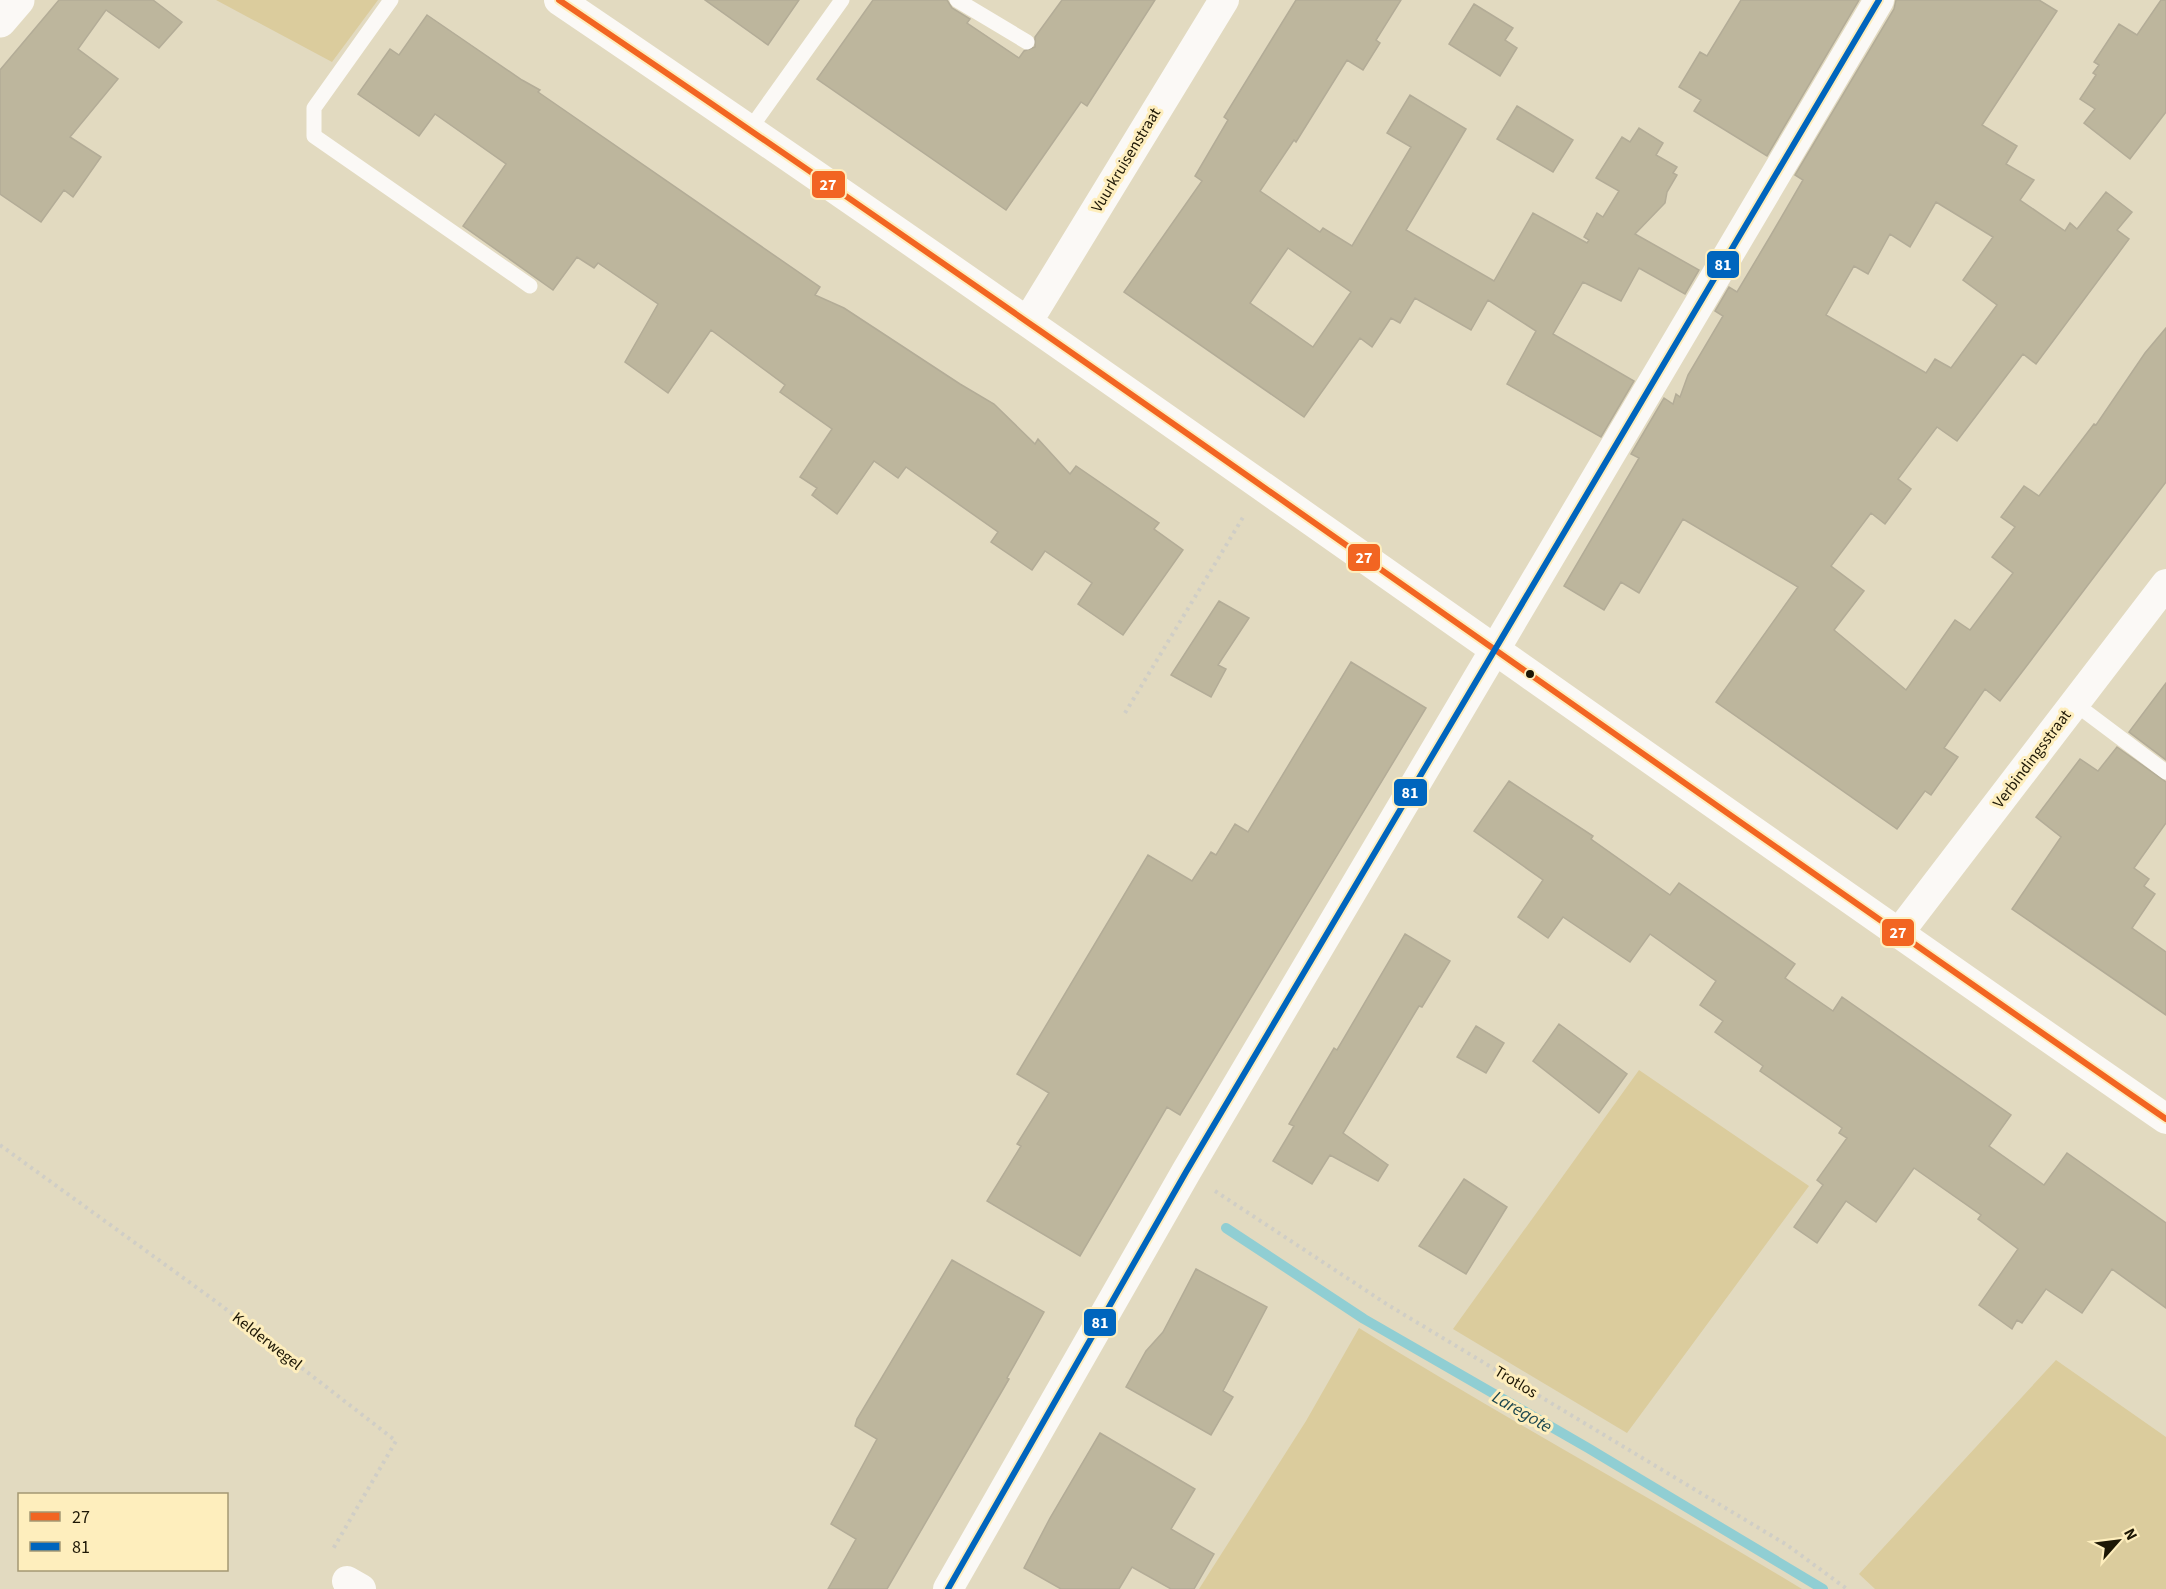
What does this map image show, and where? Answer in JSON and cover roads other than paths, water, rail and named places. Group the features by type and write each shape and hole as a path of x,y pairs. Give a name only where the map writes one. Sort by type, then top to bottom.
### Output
{"street":[{"path":"0,21 18,0"},
{"path":"560,0 1028,321 1263,485 1495,652 2166,1119"},
{"name":"Vuurkruisenstraat","path":"1028,321 1224,0"},
{"path":"948,1589 1186,1172 1879,0"},
{"name":"Verbindingsstraat","path":"1898,934 2166,584"}],"lane":[{"path":"391,0 314,108 314,136 530,286"},
{"path":"750,129 842,0"},
{"path":"957,0 1027,42"},
{"path":"2074,703 2166,772"}],"waterway":[{"name":"Laregote","path":"1226,1228 1364,1319 1588,1448 1823,1589"}]}
